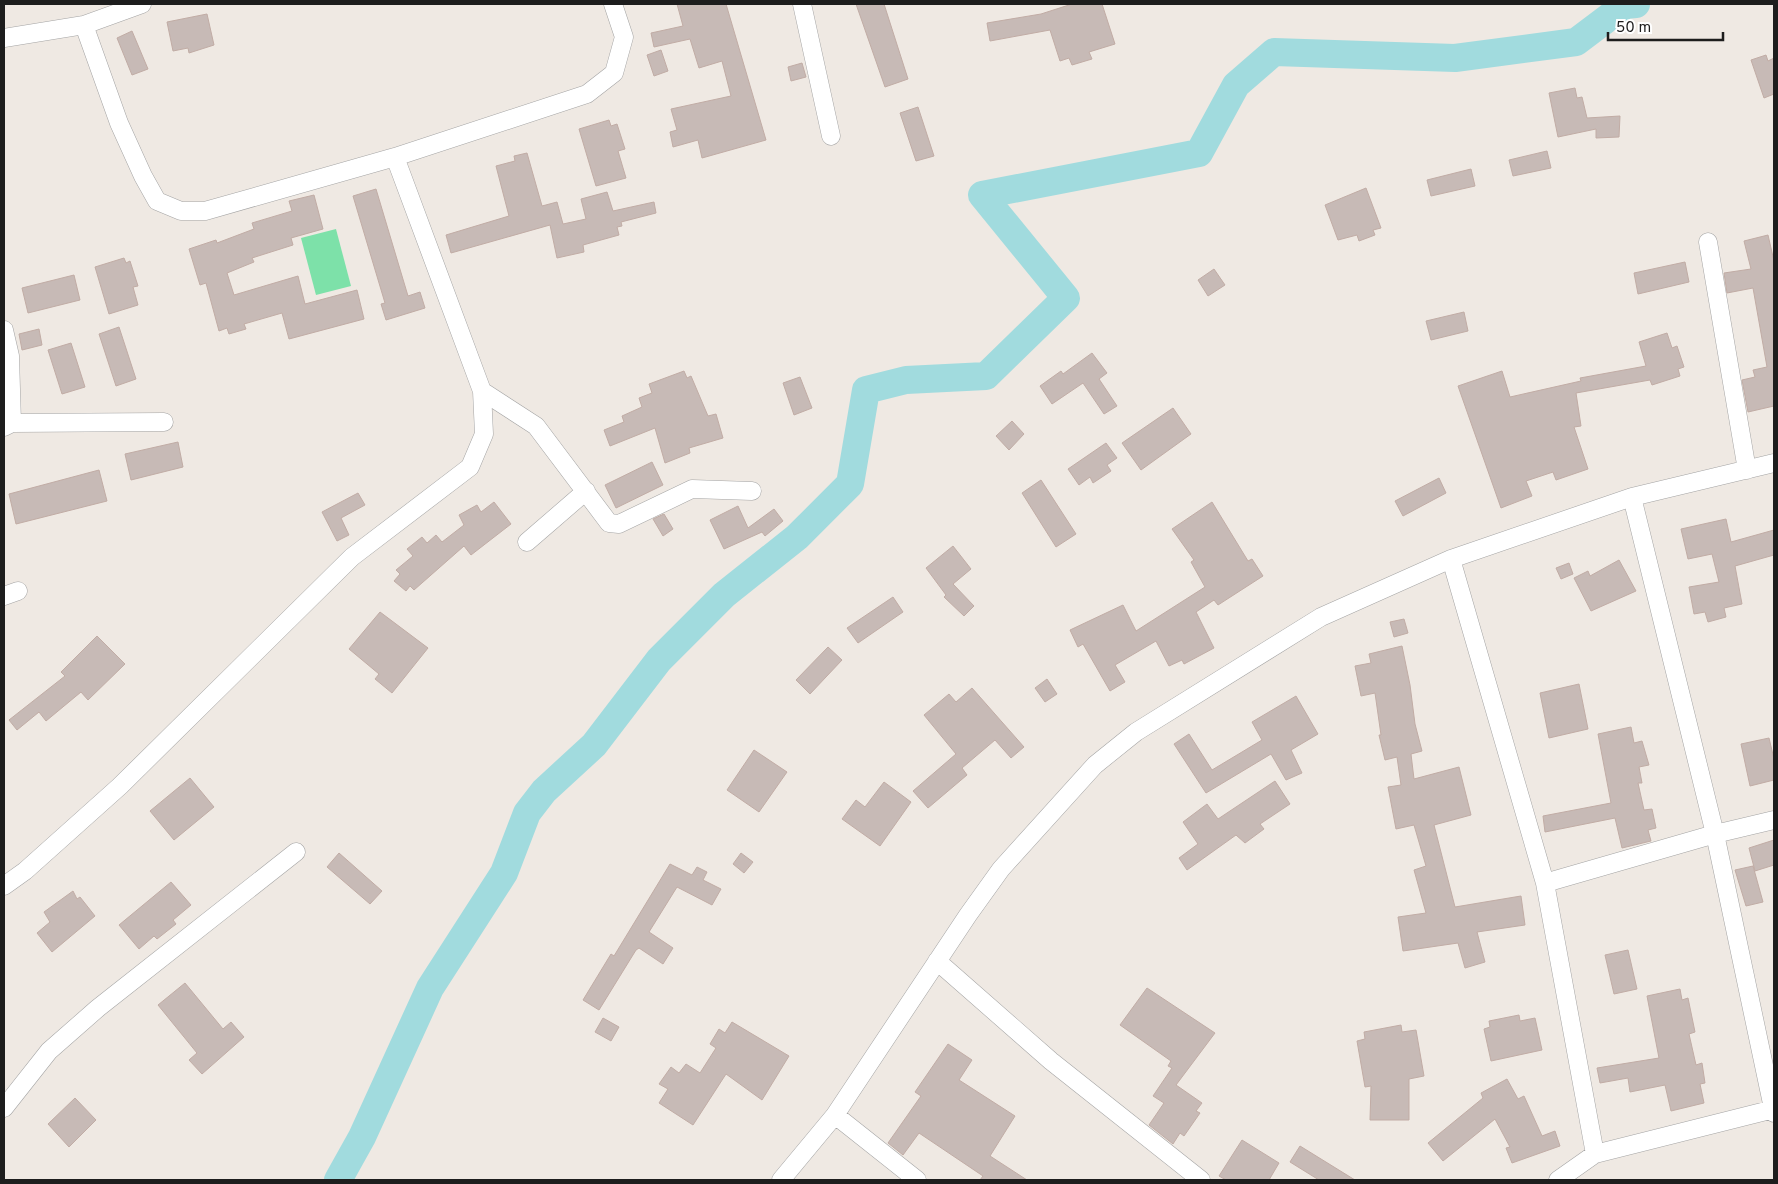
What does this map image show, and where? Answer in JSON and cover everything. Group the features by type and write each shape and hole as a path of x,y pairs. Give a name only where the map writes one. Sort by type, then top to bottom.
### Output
{"street":[{"path":"4,38 84,25 142,4"},
{"path":"84,25 119,123 143,176 157,201 168,208 181,211 205,211 395,157 587,94 614,73 624,37 613,4"},
{"path":"802,4 831,136"},
{"path":"4,886 25,871 120,786 352,558 470,468 484,434 482,391 395,157"},
{"path":"1708,242 1746,470"},
{"path":"4,330 10,356 8,425 164,422"},
{"path":"482,391 536,426 609,524 619,524 692,489 752,491"},
{"path":"781,1180 835,1115 936,961 1006,862 1095,765 1136,732 1320,617 1451,559 1632,497 1774,464"},
{"path":"527,542 586,491"},
{"path":"1558,1180 1595,1154 1774,1111 1715,834 1632,497"},
{"path":"1451,559 1545,883 1595,1154"},
{"path":"1545,883 1715,834 1774,820"},
{"path":"4,1108 49,1051 296,852"},
{"path":"936,961 1051,1061 1202,1180"},
{"path":"835,1115 917,1180"}],"green space":[{"path":"336,229 351,286 316,295 301,238"}],"building":[{"path":"677,4 726,4 766,140 702,158 698,140 673,147 670,132 677,130 671,109 731,96 722,61 699,68 690,39 654,47 651,33 683,26"},
{"path":"856,4 884,4 908,79 885,87"},
{"path":"1072,4 1102,4 1115,44 1089,52 1092,59 1072,65 1069,58 1060,61 1050,30 990,41 987,23 1041,14"},
{"path":"207,14 214,45 189,53 188,48 173,51 167,22"},
{"path":"132,31 148,69 132,75 117,38"},
{"path":"661,50 668,71 654,76 647,55"},
{"path":"1766,55 1768,61 1774,58 1774,94 1764,98 1751,60"},
{"path":"802,63 806,77 791,81 788,67"},
{"path":"1575,88 1577,98 1582,97 1587,118 1620,116 1619,137 1596,138 1596,129 1558,137 1549,93"},
{"path":"918,107 934,156 916,161 900,113"},
{"path":"609,120 611,126 617,124 625,149 618,151 626,178 596,186 579,129"},
{"path":"1547,151 1551,168 1513,176 1509,160"},
{"path":"527,153 542,206 557,202 563,224 586,219 581,199 607,192 613,211 654,202 656,213 621,222 622,226 617,227 619,235 583,245 584,252 557,258 550,225 451,253 446,235 509,216 496,166 515,161 514,156"},
{"path":"1471,169 1475,186 1431,196 1427,180"},
{"path":"1366,188 1381,228 1373,230 1375,235 1359,241 1357,235 1338,240 1325,205"},
{"path":"376,189 408,296 420,292 425,308 386,320 381,304 385,303 353,196"},
{"path":"314,195 323,229 291,238 293,245 252,258 254,262 227,273 234,295 298,276 305,304 357,290 364,319 289,339 282,313 244,324 246,329 229,334 227,328 219,331 206,283 200,285 189,249 216,240 217,243 254,229 252,223 292,211 289,201"},
{"path":"1768,235 1774,261 1774,406 1748,412 1742,380 1755,377 1753,370 1767,367 1753,288 1727,293 1724,273 1751,269 1744,241"},
{"path":"124,258 126,263 130,261 138,286 133,287 138,305 109,314 95,267"},
{"path":"1685,262 1689,282 1638,294 1634,273"},
{"path":"1214,269 1225,285 1208,296 1198,280"},
{"path":"74,275 80,300 28,313 22,288"},
{"path":"1464,312 1468,331 1431,340 1426,321"},
{"path":"119,327 136,379 116,386 99,334"},
{"path":"39,329 42,345 22,350 19,334"},
{"path":"1667,333 1672,348 1677,346 1684,367 1678,369 1680,376 1652,385 1650,380 1576,393 1581,426 1574,427 1588,469 1556,480 1553,472 1526,481 1532,496 1501,508 1458,386 1502,371 1510,397 1581,381 1580,378 1646,366 1639,342"},
{"path":"71,343 85,387 62,394 48,350"},
{"path":"1092,353 1107,373 1099,379 1117,406 1104,414 1083,383 1052,404 1040,386 1061,371 1063,374"},
{"path":"684,371 687,378 691,376 708,416 716,414 723,438 689,448 690,453 665,463 655,428 610,446 604,430 624,422 622,416 642,407 639,398 652,393 649,384"},
{"path":"800,377 812,408 794,415 783,383"},
{"path":"1173,408 1191,434 1141,470 1122,443"},
{"path":"1012,421 1024,434 1009,450 996,436"},
{"path":"178,442 183,467 131,480 125,454"},
{"path":"1106,443 1117,458 1107,465 1111,471 1093,483 1090,477 1079,485 1068,469"},
{"path":"652,462 663,485 616,508 605,485"},
{"path":"99,470 107,501 16,524 9,494"},
{"path":"1439,478 1446,493 1403,516 1395,501"},
{"path":"1041,480 1076,534 1056,547 1022,493"},
{"path":"358,493 365,505 341,518 349,535 337,541 322,512"},
{"path":"494,502 511,524 471,555 464,546 414,590 410,586 406,591 394,581 400,574 396,570 413,556 407,549 422,537 427,543 436,535 442,542 464,525 459,515 477,505 481,512"},
{"path":"1212,502 1248,561 1252,559 1263,576 1218,605 1214,600 1196,612 1214,648 1184,664 1182,660 1169,666 1156,641 1115,665 1125,682 1110,691 1083,644 1078,647 1070,630 1123,605 1136,631 1205,587 1191,562 1194,560 1172,529"},
{"path":"738,506 748,528 774,509 783,521 765,536 762,532 724,549 710,520"},
{"path":"664,514 673,529 663,536 653,519"},
{"path":"1726,519 1731,542 1774,530 1774,555 1735,566 1742,604 1724,608 1726,617 1708,622 1705,612 1694,614 1689,587 1719,582 1712,554 1688,559 1681,529"},
{"path":"953,546 971,569 953,584 974,606 964,616 944,597 946,595 926,568"},
{"path":"1619,560 1636,591 1591,611 1574,578 1588,571 1590,576"},
{"path":"1569,563 1573,574 1561,579 1556,568"},
{"path":"893,597 903,612 858,643 847,628"},
{"path":"380,612 428,648 392,693 375,679 379,674 349,649"},
{"path":"1404,619 1408,633 1394,637 1390,622"},
{"path":"97,636 125,664 88,700 81,692 46,721 39,712 17,730 9,720 65,676 61,672"},
{"path":"1402,646 1415,724 1422,751 1411,754 1414,779 1459,767 1471,815 1434,825 1455,907 1521,896 1525,925 1477,932 1485,962 1465,968 1458,943 1403,951 1398,917 1426,913 1414,870 1426,866 1414,825 1396,829 1388,787 1401,785 1397,757 1385,760 1379,735 1381,735 1375,693 1361,696 1355,666 1371,663 1369,654"},
{"path":"828,647 842,660 810,694 796,680"},
{"path":"1047,679 1057,694 1045,702 1035,688"},
{"path":"1579,684 1588,729 1549,738 1540,693"},
{"path":"972,688 1024,747 1011,758 995,740 962,768 967,775 928,808 913,791 956,754 924,715 949,694 956,702"},
{"path":"1296,696 1318,734 1291,750 1302,773 1286,780 1271,754 1206,793 1174,744 1189,734 1212,770 1262,740 1252,722"},
{"path":"1631,727 1634,743 1642,741 1649,765 1639,767 1642,783 1638,783 1644,810 1652,809 1656,828 1648,830 1651,841 1622,848 1615,818 1545,832 1543,816 1611,803 1598,734"},
{"path":"1769,738 1774,759 1774,780 1750,786 1741,744"},
{"path":"754,750 787,772 759,812 727,790"},
{"path":"190,778 214,807 174,840 150,811"},
{"path":"1275,781 1290,804 1260,824 1264,829 1245,843 1236,835 1187,870 1179,858 1198,844 1183,822 1207,804 1218,819"},
{"path":"884,782 911,802 880,846 842,819 856,800 865,807"},
{"path":"1774,840 1774,865 1755,871 1749,848"},
{"path":"339,853 382,891 370,904 327,867"},
{"path":"741,853 753,862 744,873 733,864"},
{"path":"670,864 692,875 697,867 707,872 703,880 721,889 712,905 677,887 649,932 673,948 663,964 639,948 636,950 599,1010 583,1000 611,954 614,956"},
{"path":"1753,866 1763,902 1746,906 1735,870"},
{"path":"171,882 191,905 173,920 176,924 157,939 154,936 139,949 119,925"},
{"path":"73,891 77,899 80,897 95,916 52,952 37,933 50,922 44,912"},
{"path":"1628,950 1637,989 1614,994 1605,955"},
{"path":"185,983 223,1029 231,1022 244,1037 202,1074 189,1060 197,1053 158,1005"},
{"path":"1147,988 1215,1033 1176,1085 1202,1103 1196,1111 1200,1113 1184,1136 1180,1133 1173,1144 1149,1125 1164,1103 1153,1096 1172,1068 1168,1066 1171,1061 1120,1025"},
{"path":"1680,989 1682,1000 1688,998 1695,1032 1689,1034 1696,1065 1702,1063 1705,1083 1700,1084 1704,1103 1671,1111 1665,1085 1630,1092 1628,1078 1600,1083 1597,1068 1659,1058 1647,996"},
{"path":"1519,1015 1520,1021 1535,1018 1542,1050 1491,1061 1484,1029 1490,1027 1489,1021"},
{"path":"603,1018 619,1027 611,1041 595,1032"},
{"path":"732,1022 789,1056 762,1100 726,1074 693,1125 659,1103 668,1089 659,1084 671,1067 679,1073 686,1064 700,1073 716,1048 710,1044 719,1029 725,1033"},
{"path":"1401,1025 1402,1032 1416,1030 1424,1076 1409,1079 1409,1120 1370,1120 1371,1086 1365,1087 1357,1041 1365,1039 1364,1032"},
{"path":"948,1044 972,1060 959,1080 1015,1116 990,1156 1027,1180 980,1180 983,1176 919,1133 903,1155 888,1143 921,1096 915,1092"},
{"path":"1507,1079 1518,1099 1524,1096 1542,1136 1555,1131 1560,1146 1512,1163 1506,1148 1510,1147 1495,1119 1443,1161 1428,1143 1483,1098 1481,1093"},
{"path":"75,1098 96,1120 69,1147 48,1124"},
{"path":"1242,1140 1279,1163 1269,1180 1226,1180 1219,1176"},
{"path":"1300,1146 1355,1180 1319,1180 1290,1162"}],"waterway":[{"path":"338,1180 362,1137 430,988 504,873 527,813 544,791 594,745 659,660 724,595 797,537 850,484 866,390 906,380 986,376 1066,298 982,195 1199,153 1236,85 1274,52 1455,58 1576,42 1625,5 1636,4"}]}
